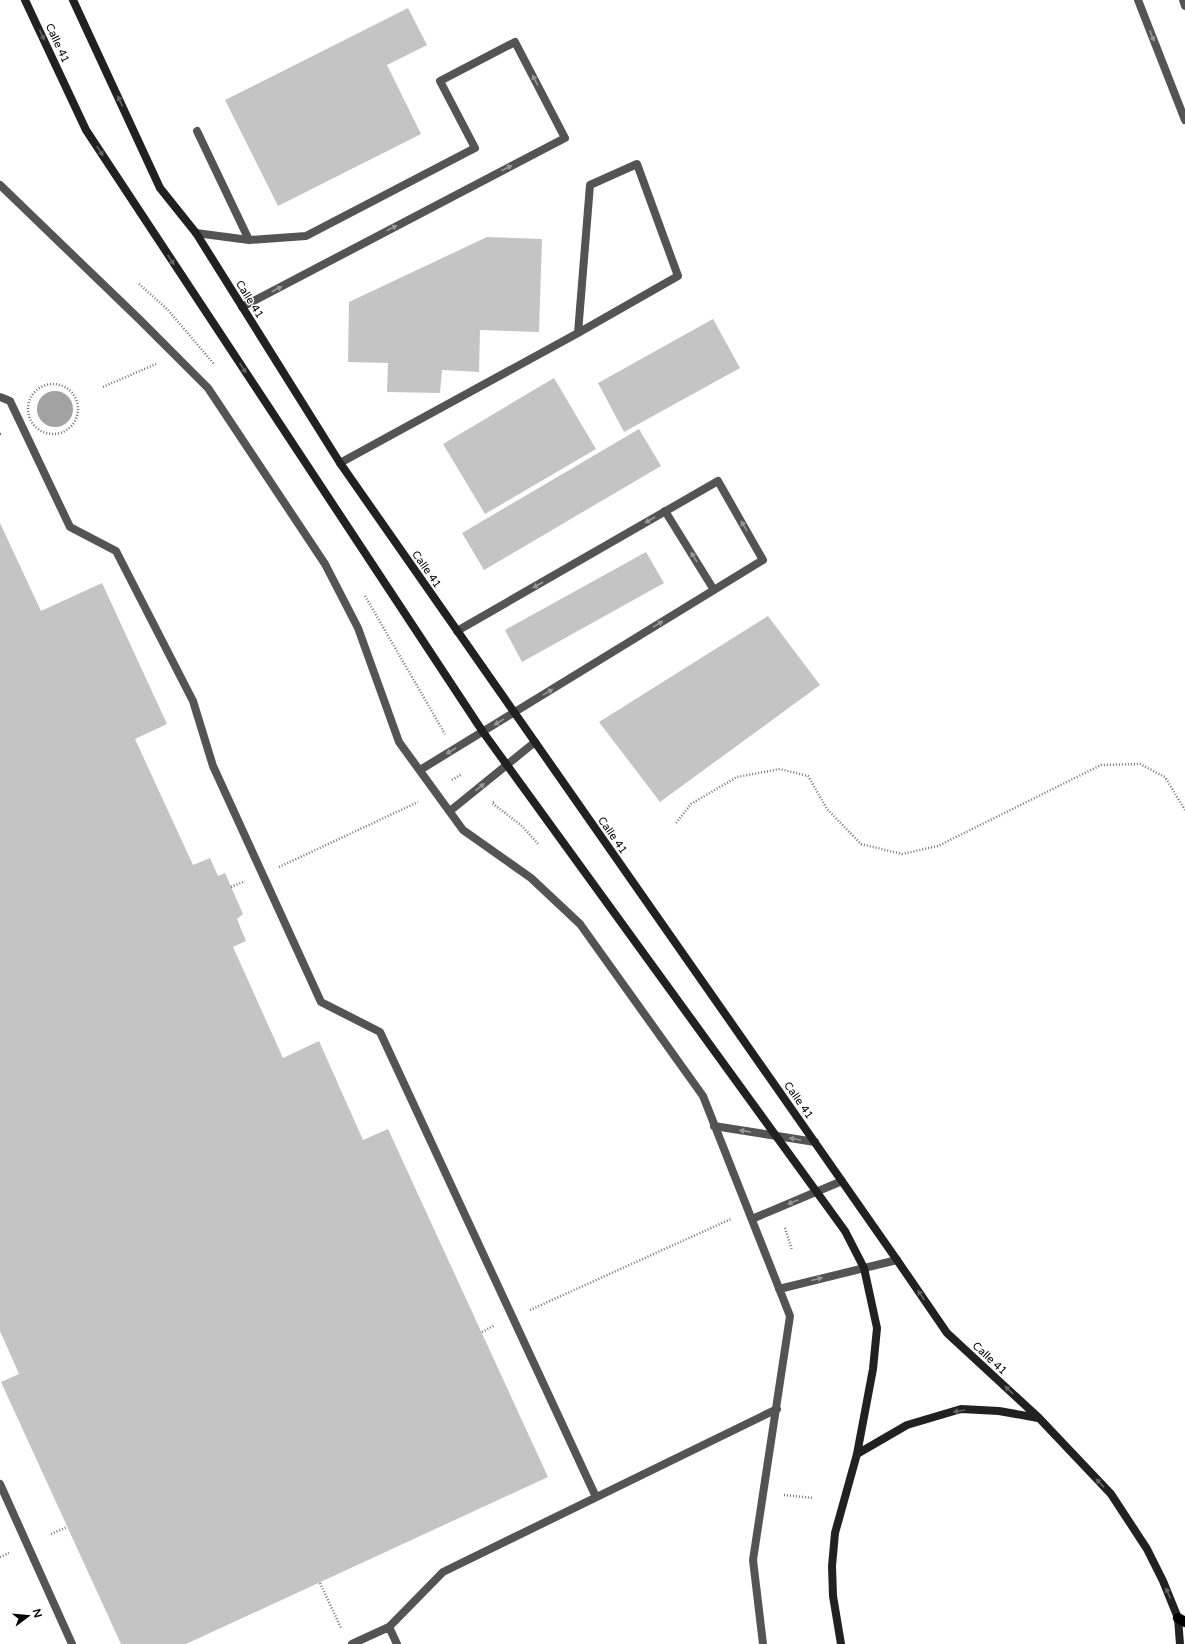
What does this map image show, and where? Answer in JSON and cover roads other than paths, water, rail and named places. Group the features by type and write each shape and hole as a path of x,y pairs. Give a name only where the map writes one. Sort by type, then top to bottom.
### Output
{"main road":[{"name":"Calle 41","path":"25,0 86,130 483,732 508,764 845,1231 864,1268 877,1328 873,1369 857,1454 835,1533 832,1566 833,1596 842,1644"},
{"name":"Calle 41","path":"73,0 160,188 196,233 340,463 947,1333 1039,1418 1111,1494 1147,1549 1181,1620 1180,1644"},
{"path":"857,1454 907,1425 961,1409 999,1411 1039,1418"}],"street":[{"path":"1138,0 1185,120"},
{"path":"1183,0 1185,6"},
{"path":"196,233 249,240 306,236 475,148 440,81 515,42 565,138 242,307"},
{"path":"197,131 249,240"},
{"path":"340,463 578,333 678,276 637,164 590,185 578,333"},
{"path":"0,185 134,314 208,388 325,564 358,628 399,742 463,830 531,878 580,924 703,1096 790,1316 753,1560 763,1644"},
{"path":"0,397 10,401 70,527 116,551 193,701 213,766 321,1002 380,1032 596,1497"},
{"path":"420,770 764,560 718,481 457,631"},
{"path":"665,511 714,590"},
{"path":"450,811 535,742"},
{"path":"714,1126 815,1142"},
{"path":"752,1219 842,1181"},
{"path":"779,1289 897,1260"},
{"path":"352,1644 389,1627 443,1572 777,1408"},
{"path":"0,1484 72,1644"},
{"path":"389,1627 397,1644"}]}
